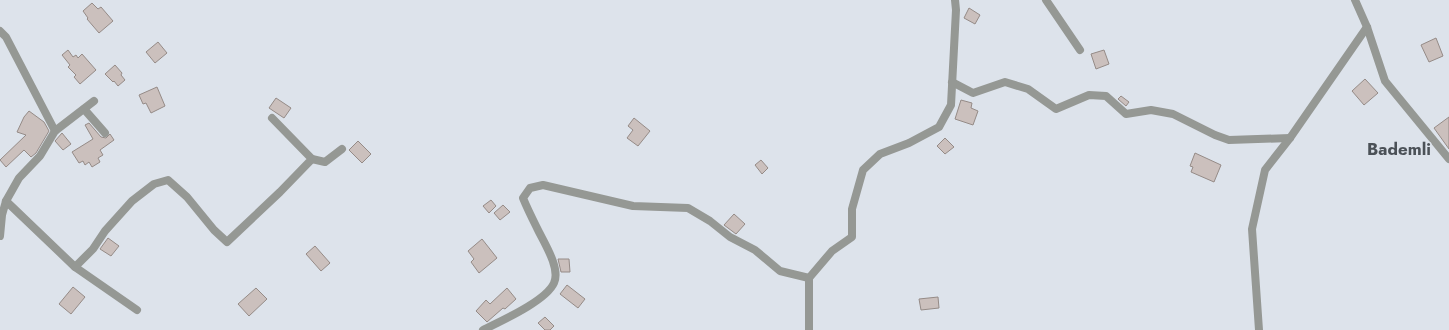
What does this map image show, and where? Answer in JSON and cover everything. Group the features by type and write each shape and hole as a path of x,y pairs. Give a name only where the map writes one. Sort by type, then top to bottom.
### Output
{"street":[{"path":"809,330 809,278 832,252 852,236 852,209 863,170 880,154 909,143 939,127 951,105 955,0"},
{"path":"1046,0 1080,50"},
{"path":"1355,0 1367,27 1385,81 1449,158"},
{"path":"1259,330 1252,229 1265,170 1290,138 1367,27"},
{"path":"0,31 6,37 55,131"},
{"path":"952,82 972,93 1005,82 1028,89 1056,109 1089,95 1106,96 1126,114 1151,110 1173,114 1215,135 1229,140 1290,138"},
{"path":"0,236 2,215 6,201 19,178 40,156 55,131 94,101"},
{"path":"84,109 105,133"},
{"path":"272,118 312,159 325,162 342,149"},
{"path":"75,267 93,249 105,231 132,201 154,184 168,180 187,197 214,230 227,242 280,192 312,159"},
{"path":"483,330 513,315 543,296 555,282 555,270 547,245 537,229 523,198 530,188 543,185 633,206 688,208 710,221 730,237 755,250 780,271 809,278"},
{"path":"6,201 75,267 137,310"}],"building":[{"path":"92,3 98,9 101,7 113,21 99,33 87,19 88,18 83,11"},
{"path":"969,8 980,15 975,24 964,18"},
{"path":"1436,38 1443,56 1429,62 1421,45"},
{"path":"158,42 167,53 155,63 146,52"},
{"path":"68,50 73,57 76,55 78,58 82,54 96,70 80,84 74,77 76,75 68,67 70,65 62,55"},
{"path":"1104,50 1109,64 1096,69 1091,54"},
{"path":"115,65 122,73 121,75 125,80 118,86 105,74"},
{"path":"1365,79 1378,93 1364,105 1352,91"},
{"path":"157,87 165,106 151,113 146,103 143,104 139,95"},
{"path":"1121,96 1129,102 1126,106 1118,99"},
{"path":"276,98 291,108 284,118 269,108"},
{"path":"961,100 972,103 971,108 978,111 973,125 955,119"},
{"path":"29,111 44,122 49,131 36,153 31,157 24,150 6,167 0,160 26,135 17,132 24,117"},
{"path":"1449,117 1449,149 1434,128"},
{"path":"634,118 650,131 638,146 627,138 633,130 628,126"},
{"path":"89,123 101,137 106,138 110,134 114,140 100,150 103,155 98,158 100,162 92,167 89,162 85,165 83,161 79,163 72,152 93,139 85,125"},
{"path":"62,133 71,144 63,150 55,141"},
{"path":"945,138 954,147 945,154 937,146"},
{"path":"358,141 371,154 362,163 349,150"},
{"path":"1195,153 1221,165 1214,182 1191,172 1193,167 1190,166"},
{"path":"761,160 768,168 762,174 755,165"},
{"path":"491,200 496,206 489,213 483,206"},
{"path":"503,205 510,212 500,220 494,213"},
{"path":"734,214 745,224 736,234 724,225"},
{"path":"108,238 119,246 111,256 100,249"},
{"path":"482,239 497,258 479,273 471,262 474,259 468,251"},
{"path":"315,246 330,263 321,271 306,254"},
{"path":"558,259 569,259 570,272 561,272"},
{"path":"567,285 585,299 578,308 560,294"},
{"path":"73,287 85,297 71,314 59,304"},
{"path":"256,288 267,299 249,316 238,304"},
{"path":"507,288 516,299 487,322 476,311 486,300 490,304"},
{"path":"938,297 939,308 921,310 919,299"},
{"path":"545,317 554,326 550,330 545,330 538,323"}],"district":[{"name":"Bademli","path":"1399,149"}]}
